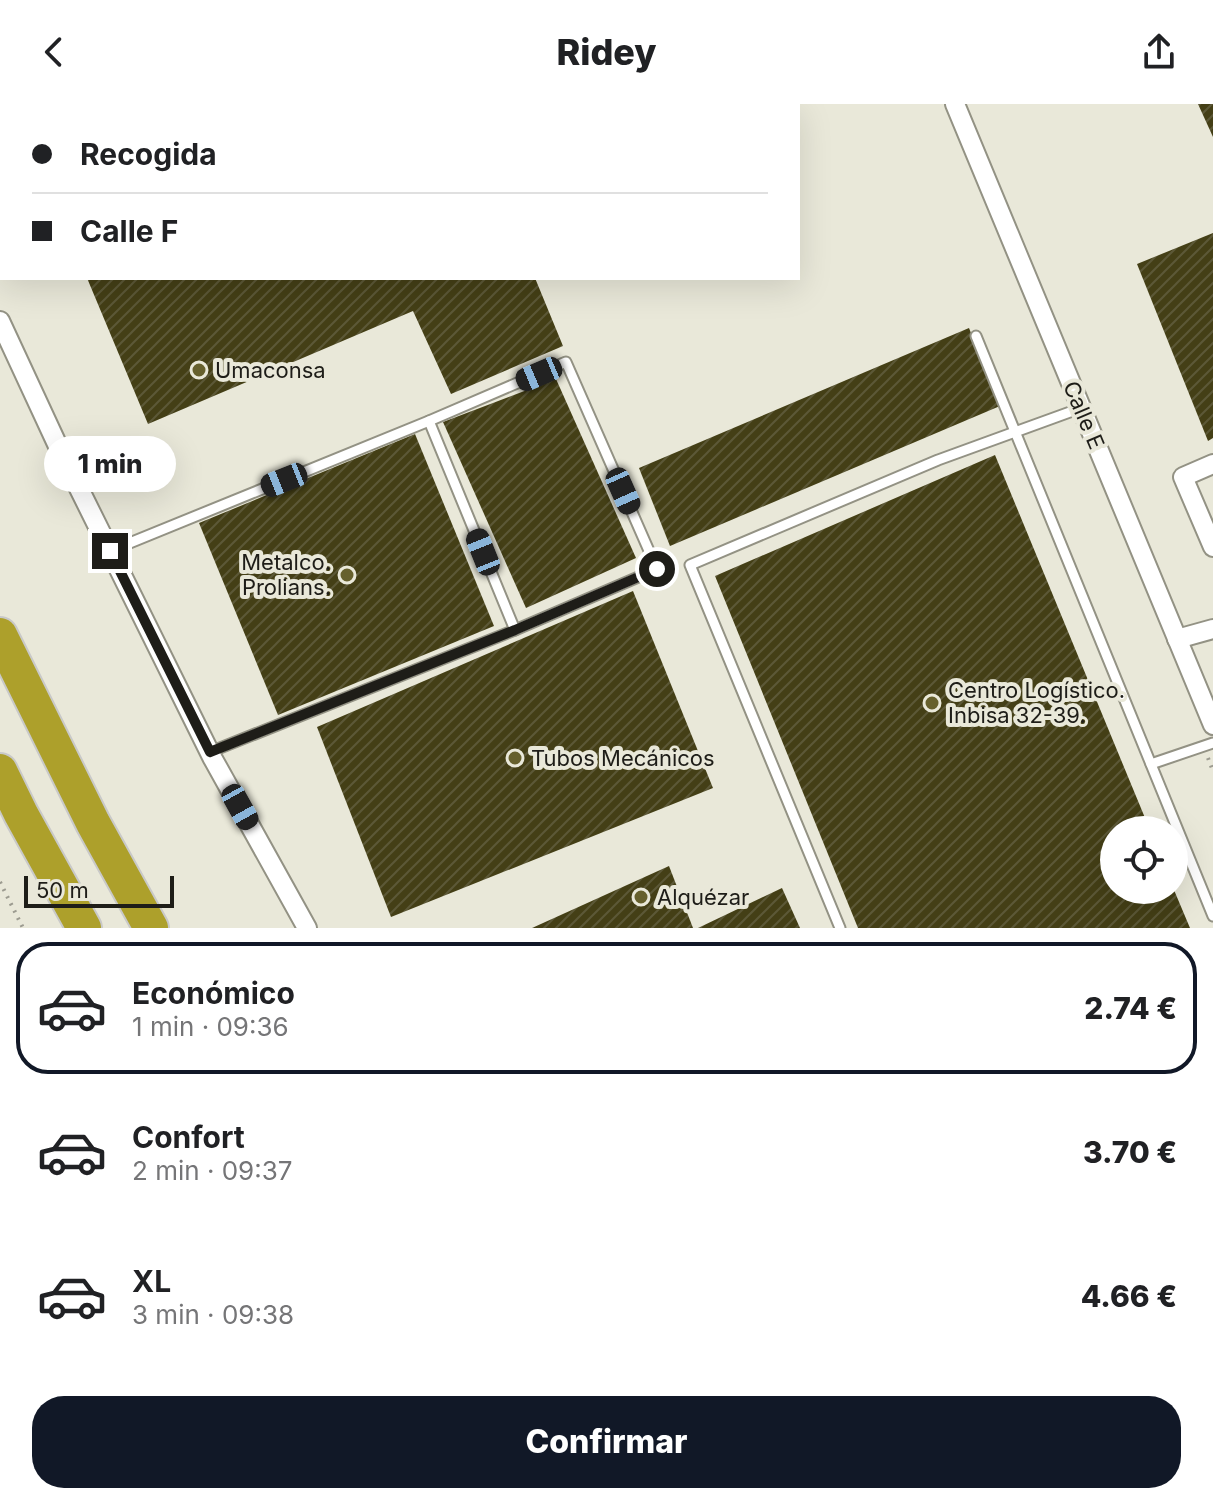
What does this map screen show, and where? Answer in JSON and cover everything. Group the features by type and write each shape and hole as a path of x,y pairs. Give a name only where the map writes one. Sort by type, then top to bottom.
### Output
{"highway":[{"path":"0,635 93,823 151,928"},
{"path":"0,771 84,928"}],"street":[{"name":"Calle E","path":"955,104 1212,722"},
{"path":"0,321 57,444 210,752 307,928"},
{"path":"1213,464 1183,477 1213,547"},
{"path":"1177,639 1213,629"}],"lane":[{"path":"976,336 1213,916"},
{"path":"110,551 566,362 657,569 515,630 210,752"},
{"path":"840,928 690,565 938,460 1081,408"},
{"path":"429,421 515,630"},
{"path":"1151,764 1213,743"}],"path":[{"path":"0,882 23,928"}],"building":[{"path":"1198,104 1213,104 1213,137"},
{"path":"1213,233 1213,438 1208,441 1137,264"},
{"name":"Umaconsa","path":"88,280 536,280 563,346 451,394 413,311 148,424"},
{"path":"969,328 1000,406 670,546 639,468"},
{"path":"556,379 636,558 526,608 443,422"},
{"name":"Metalco. Prolians.","path":"415,434 494,626 278,715 199,523"},
{"name":"Centro Logístico. Inbisa 32-39.","path":"995,455 1144,816 1100,816 1100,904 1180,904 1190,928 858,928 715,576"},
{"name":"Tubos Mecánicos","path":"633,591 713,788 391,917 317,727"},
{"name":"Alquézar","path":"669,866 693,928 532,928"},
{"name":"Alquézar","path":"782,888 800,928 698,928"}],"place":[{"name":"Umaconsa","path":"199,370"},
{"name":"Metalco. Prolians.","path":"347,575"},
{"name":"Centro Logístico. Inbisa 32-39.","path":"932,703"},
{"name":"Tubos Mecánicos","path":"515,758"},
{"name":"Alquézar","path":"641,897"}],"route":[{"path":"110,551 210,752 515,630 657,569"}]}
